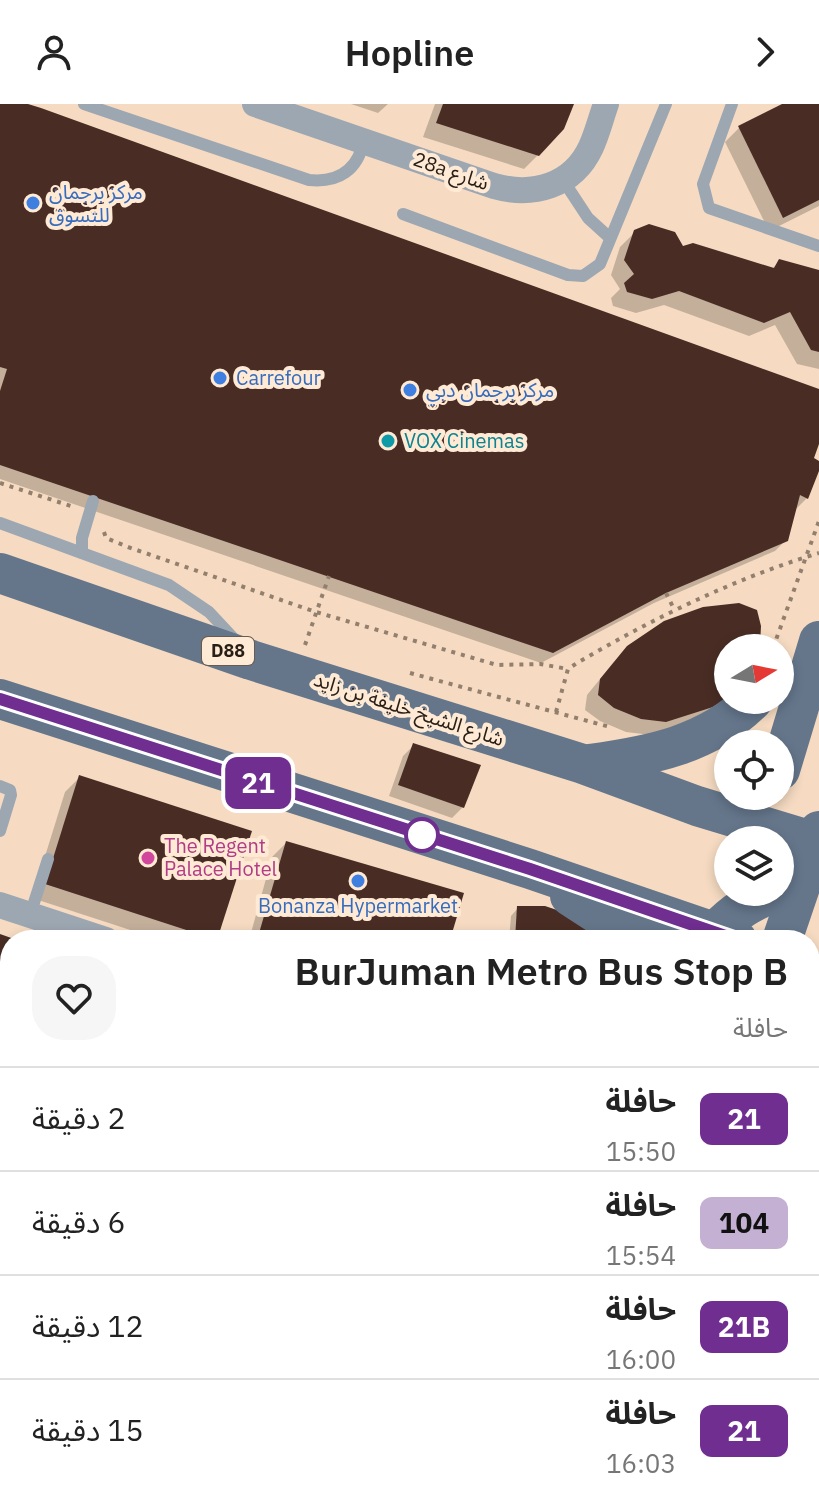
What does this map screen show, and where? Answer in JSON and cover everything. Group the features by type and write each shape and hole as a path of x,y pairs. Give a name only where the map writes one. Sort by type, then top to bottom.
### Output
{"main road":[{"name":"شارع الشيخ خليفة بن زايد","path":"0,573 251,660 583,764 697,806 761,820 818,839"},
{"path":"794,653 819,621"},
{"path":"792,730 819,641"},
{"path":"0,699 530,869 702,930"},
{"path":"583,764 666,751 695,740 735,714"},
{"path":"794,890 818,839"},
{"path":"530,869 618,930"},
{"path":"724,930 729,906"},
{"path":"725,930 734,912 744,906"},
{"path":"784,930 790,906"}],"street":[{"name":"28a شارع","path":"255,104 511,191 529,192 563,180"},
{"path":"563,180 579,166 591,147 606,104"},
{"path":"0,905 64,930"}],"lane":[{"path":"84,104 309,180 325,181 339,177 352,168 361,155 364,140"},
{"path":"403,214 575,276 583,276 595,269 610,238 666,104"},
{"path":"732,104 703,184 709,208 819,246"},
{"path":"563,180 588,218 610,238"},
{"path":"82,553 82,538 91,507"},
{"path":"0,523 169,585 221,623 251,660"},
{"path":"0,786 10,790 11,795 0,831"},
{"path":"30,915 48,859"}],"path":[{"path":"0,483 91,507 107,519 106,538 316,612 497,665 540,664 568,669 674,609 731,584 819,553"},
{"path":"778,634 819,521"},
{"path":"319,648 305,645 329,576"},
{"path":"666,593 674,609"},
{"path":"556,712 568,669"},
{"path":"405,672 614,728"}],"building":[{"name":"مركز برجمان دبي","path":"0,104 28,104 41,108 819,389 819,444 814,458 819,461 819,471 808,499 800,495 788,541 666,593 553,653 0,465 0,391 7,369 0,367"},
{"path":"443,104 574,104 564,129 539,156 436,123"},
{"path":"782,104 819,104 819,200 783,218 738,126"},
{"path":"649,224 675,232 683,246 693,243 774,268 779,259 819,270 819,352 811,350 790,312 764,323 679,291 652,299 627,292 624,283 634,274 624,260 634,230"},
{"path":"739,603 757,610 761,626 761,634 714,634 714,706 666,722 641,719 614,708 598,695 600,679 627,646 664,621 703,607"},
{"path":"413,743 481,765 464,808 398,785"},
{"name":"The Regent Palace Hotel","path":"79,775 252,831 220,930 186,930 45,884"},
{"path":"286,841 464,893 453,930 260,930"},
{"path":"517,906 545,906 575,916 596,930 516,930"}],"bus line":[{"name":"21","path":"0,699 713,930"}],"place":[{"name":"مركز برجمان للتسوق","path":"33,203"},
{"name":"Carrefour","path":"220,378"},
{"name":"مركز برجمان دبي","path":"410,390"},
{"name":"VOX Cinemas","path":"388,441"},
{"name":"The Regent Palace Hotel","path":"148,858"},
{"name":"Bonanza Hypermarket","path":"358,881"}]}
